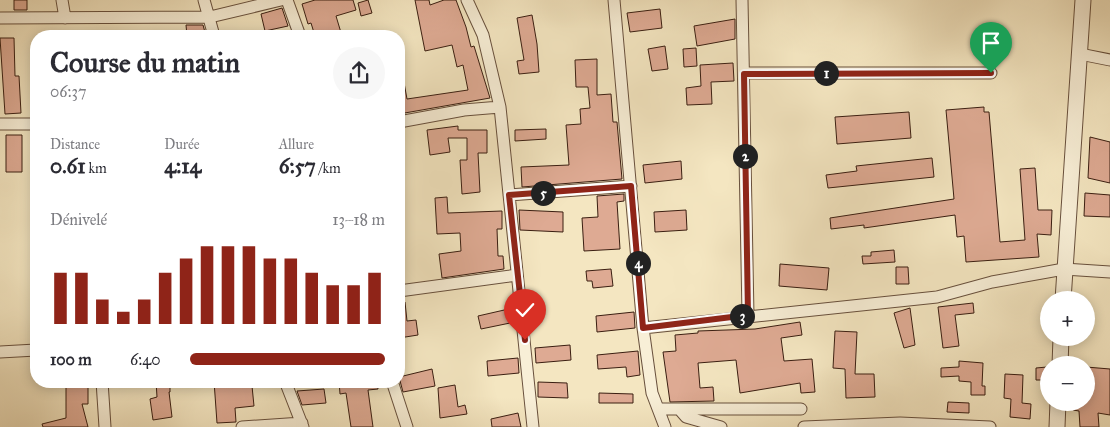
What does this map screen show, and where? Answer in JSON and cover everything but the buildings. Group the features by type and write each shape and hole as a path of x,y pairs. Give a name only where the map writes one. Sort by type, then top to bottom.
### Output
{"street":[{"path":"62,0 65,18"},
{"path":"204,0 213,30"},
{"path":"0,18 210,17 281,0"},
{"path":"287,0 298,30"},
{"path":"467,0 483,35 500,107 533,427"},
{"path":"614,0 643,328 652,393 666,427"},
{"path":"742,0 748,315"},
{"path":"1063,291 1083,0"},
{"path":"1080,54 1110,60"},
{"path":"744,74 991,73"},
{"path":"405,121 464,110 500,107"},
{"path":"0,124 30,124"},
{"path":"509,195 631,186"},
{"path":"643,328 748,315 937,297 992,282 1064,269 1110,272"},
{"path":"405,290 517,275"},
{"path":"0,352 30,350"},
{"path":"102,388 104,427"},
{"path":"242,427 302,425 288,388"},
{"path":"394,388 407,427"},
{"path":"660,409 801,408"},
{"path":"679,409 686,417 721,427"},
{"path":"1057,427 1058,411"},
{"path":"804,427 900,423 990,427"}],"route":[{"path":"525,340 509,195 631,186 643,328 748,315 744,74 991,73"}]}
